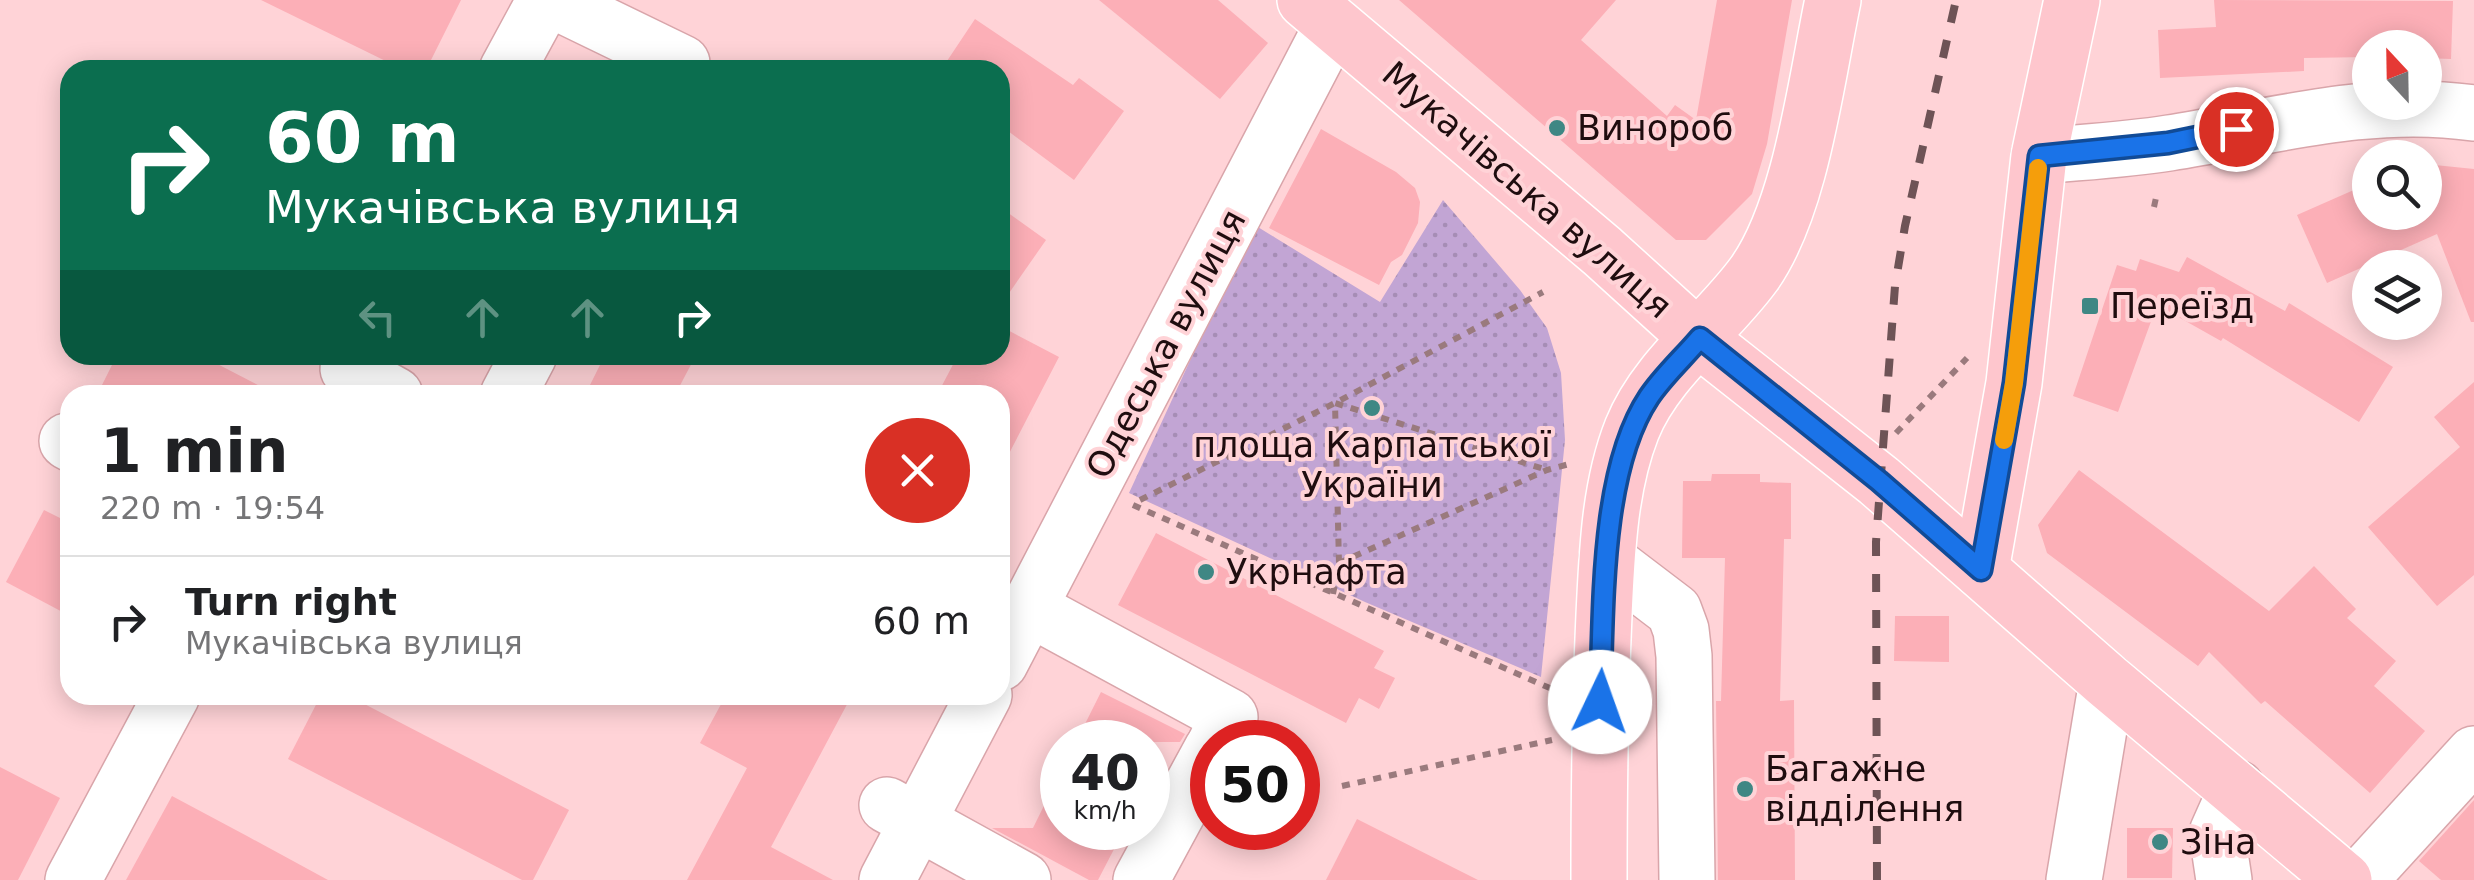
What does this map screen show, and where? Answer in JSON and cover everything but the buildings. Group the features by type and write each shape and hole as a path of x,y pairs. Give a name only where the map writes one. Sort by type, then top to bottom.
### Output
{"main road":[{"path":"1599,880 1598,737 1607,560 1619,476 1632,429 1649,397 1753,276 1770,249 1791,197 1833,0"},
{"path":"1981,570 2014,383 2039,156 2072,0"},
{"name":"Мукачівська вулиця","path":"1319,12 1700,338 1879,481 2107,682 2344,880"}],"street":[{"path":"512,60 544,0"},
{"path":"552,0 676,60"},
{"name":"Одеська вулиця","path":"1010,645 1035,596 1111,497 1319,12"},
{"path":"2039,156 2168,143 2333,113 2474,113"},
{"path":"345,373 372,385"},
{"path":"1607,560 1674,611 1681,630 1687,880"},
{"path":"1035,596 1204,673"},
{"path":"1035,596 1230,716 1228,720"},
{"path":"2074,880 2107,682"},
{"path":"73,880 167,705"},
{"path":"887,880 902,814 977,705"},
{"path":"2358,880 2474,754"},
{"path":"2224,880 2217,833 2236,788"},
{"path":"1142,880 1190,791"},
{"path":"902,814 1023,880"}],"path":[{"path":"1111,497 1335,403 1543,292"},
{"path":"1895,434 1974,350"},
{"path":"1335,403 1547,470"},
{"path":"1333,594 1339,564 1335,403"},
{"path":"1339,564 1547,470 1574,463"},
{"path":"1111,497 1553,689"},
{"path":"1342,786 1553,740"}],"shaded area":[{"path":"1443,200 1520,290 1547,328 1561,373 1565,440 1541,677 1365,602 1129,493 1253,224 1380,302"}],"railway":[{"path":"1877,880 1876,542 1895,286 1956,0"}],"slow traffic":[{"path":"2004,440 2038,168"}],"place":[{"name":"Винороб","path":"1557,128"},
{"name":"Переїзд","path":"2090,306"},
{"name":"площа Карпатської України","path":"1372,408"},
{"name":"Укрнафта","path":"1206,572"},
{"name":"Багажне відділення","path":"1745,789"},
{"name":"Зіна","path":"2160,842"}],"route":[{"path":"1600,702 1607,560 1619,476 1632,429 1649,397 1700,338 1879,481 1981,570 2014,383 2039,156 2168,143 2236,129"}]}
